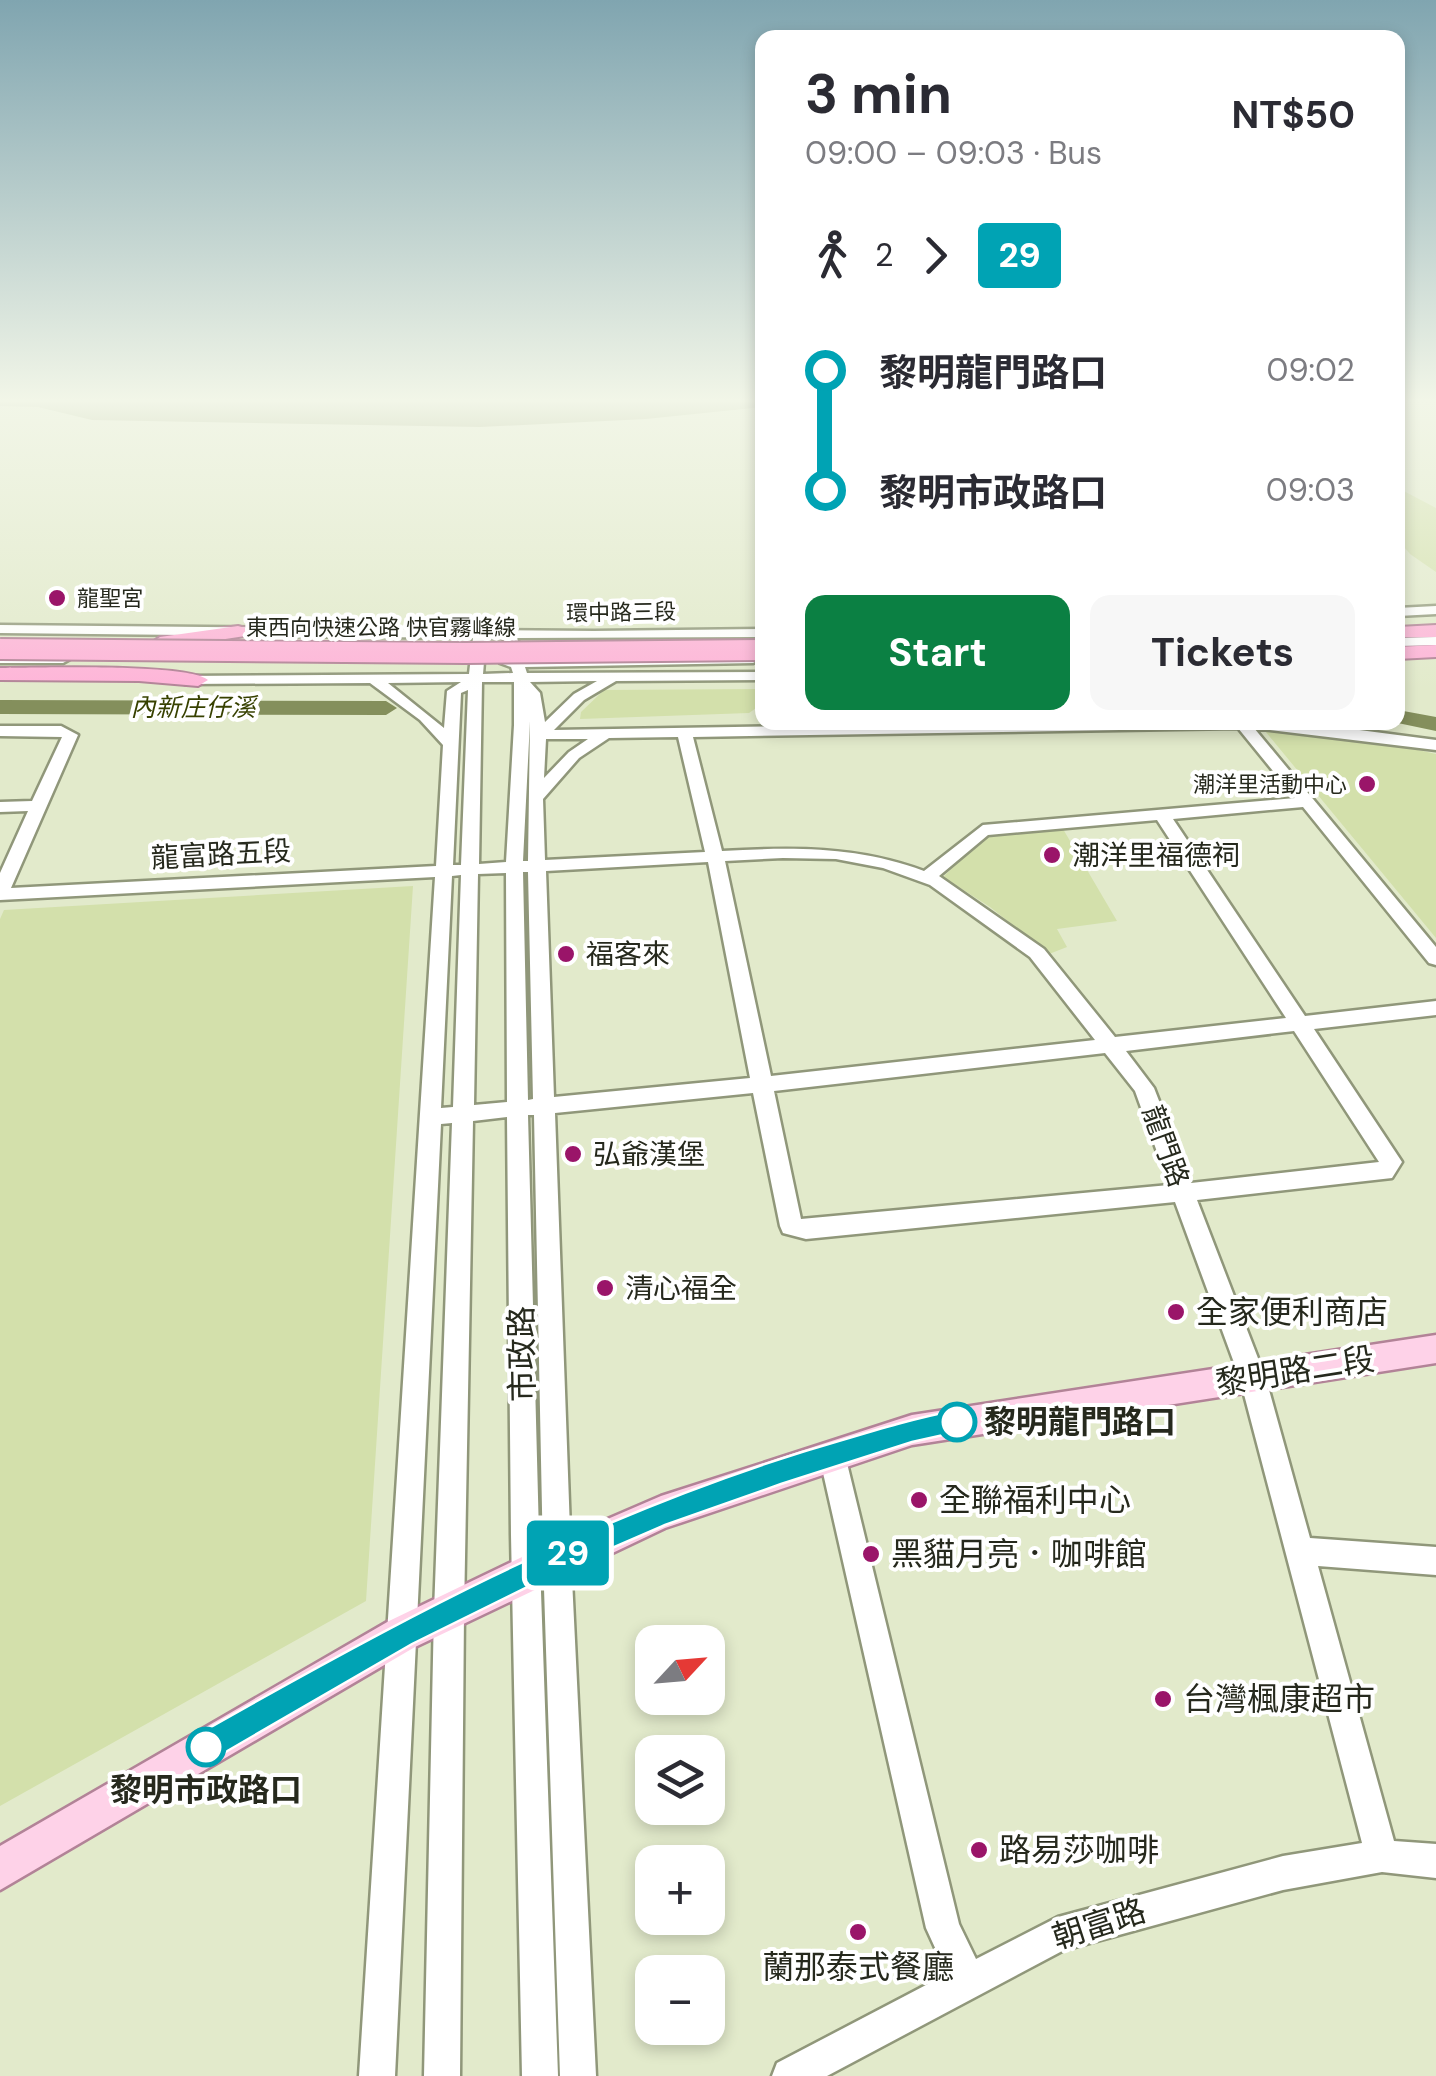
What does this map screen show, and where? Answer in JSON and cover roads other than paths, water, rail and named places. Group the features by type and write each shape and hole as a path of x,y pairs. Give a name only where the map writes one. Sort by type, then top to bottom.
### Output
{"highway":[{"path":"0,654 189,642 238,632"},
{"path":"1405,642 1436,641"},
{"name":"東西向快速公路 快官霧峰線","path":"0,654 448,668 755,657"},
{"path":"0,677 139,675 198,680"}],"main road":[{"name":"黎明路二段","path":"0,1869 402,1634 661,1513 912,1430 1436,1349"}],"street":[{"path":"1405,612 1436,610"},
{"name":"環中路三段","path":"0,628 755,633"},
{"path":"377,2076 430,1117 480,634"},
{"name":"市政路","path":"508,634 533,692 539,735 518,1107 541,1566 578,2076"},
{"name":"環中路三段","path":"0,654 477,667 755,657"},
{"name":"環中路三段","path":"198,680 375,680 477,667 520,666 616,678 755,676"},
{"name":"市政路","path":"520,666 521,758 532,867 544,1105 540,2076"},
{"path":"442,2076 449,1612 464,1114 452,744 454,691 477,667"},
{"path":"521,758 579,697 616,678"},
{"path":"375,680 452,744"},
{"path":"539,735 755,730"},
{"path":"1248,730 1436,959"},
{"path":"1339,730 1436,744"},
{"path":"0,731 70,735 0,893"},
{"path":"684,731 715,856 791,1226 806,1230 1384,1172 1391,1162 1162,815"},
{"path":"535,798 574,755 609,732"},
{"path":"926,877 983,830 1308,802"},
{"path":"0,808 39,806"},
{"name":"龍門路","path":"457,872 715,856 836,854 887,863 926,877 983,912 1037,953 1144,1088 1253,1378 1382,1856"},
{"name":"龍富路五段","path":"0,893 457,872"},
{"name":"龍富路五段","path":"0,906 457,872"},
{"path":"430,1117 760,1085 1436,1008"},
{"path":"832,1455 943,1928 968,1980"},
{"path":"1300,1551 1436,1561"},
{"name":"朝富路","path":"790,2076 968,1980 1074,1929 1268,1877 1382,1856 1436,1861"}],"waterway":[{"name":"內新庄仔溪","path":"0,707 386,708"},
{"name":"內新庄仔溪","path":"1405,718 1436,724"}],"place":[{"name":"龍聖宮","path":"57,598"},
{"name":"潮洋里活動中心","path":"1367,784"},
{"name":"潮洋里福德祠","path":"1052,855"},
{"name":"福客來","path":"566,954"},
{"name":"弘爺漢堡","path":"573,1154"},
{"name":"清心福全","path":"605,1288"},
{"name":"全家便利商店","path":"1176,1312"},
{"name":"黎明龍門路口","path":"957,1422"},
{"name":"全聯福利中心","path":"919,1500"},
{"name":"黑貓月亮．咖啡館","path":"871,1554"},
{"name":"台灣楓康超市","path":"1163,1699"},
{"name":"黎明市政路口","path":"206,1747"},
{"name":"路易莎咖啡","path":"979,1850"},
{"name":"蘭那泰式餐廳","path":"858,1932"}]}
